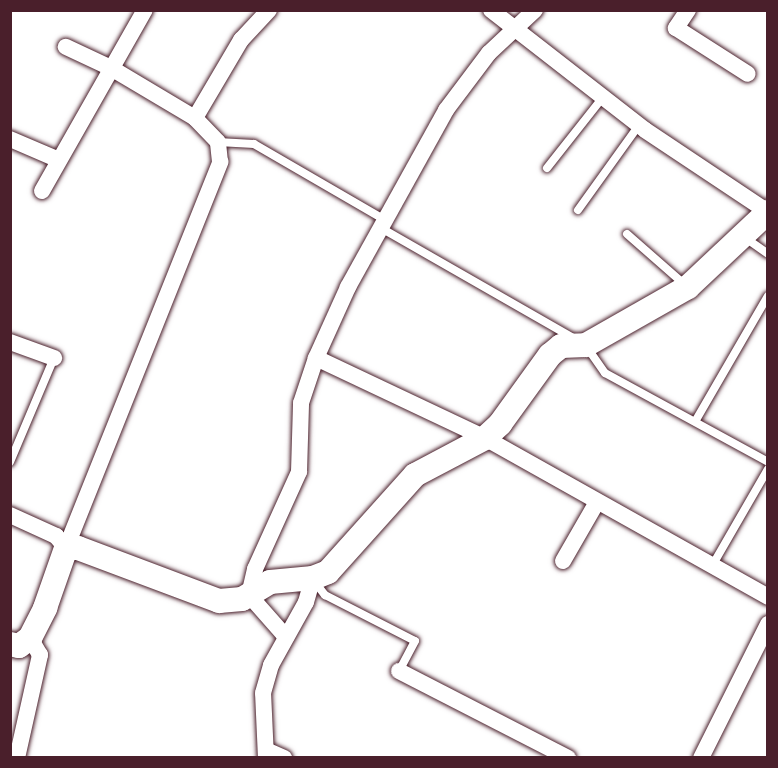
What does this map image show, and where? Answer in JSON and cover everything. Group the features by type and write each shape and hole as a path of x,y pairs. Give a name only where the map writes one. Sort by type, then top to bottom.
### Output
{"street":[{"path":"42,191 145,10"},
{"path":"195,118 241,40 269,10"},
{"path":"66,548 78,548 219,601 249,596 270,582 313,578 328,572 415,475 485,438 500,424 550,354 561,346 586,345 688,287 711,269 741,234 768,212 639,125 491,10"},
{"path":"249,596 255,568 299,472 301,403 316,358 383,224 446,110 489,53 535,10"},
{"path":"688,10 676,28 748,74"},
{"path":"10,754 17,757 40,656 20,641 45,608 66,548 220,162 219,142 195,118 111,68 66,47"},
{"path":"10,139 59,160"},
{"path":"10,342 54,358"},
{"path":"316,358 485,438 768,597"},
{"path":"563,561 597,502"},
{"path":"10,515 56,536 66,548"},
{"path":"284,758 266,754 263,693 271,664 306,602 313,578"},
{"path":"249,596 286,637"},
{"path":"701,758 768,624"},
{"path":"399,671 568,758"}],"lane":[{"path":"547,168 603,97"},
{"path":"578,210 639,125"},
{"path":"219,142 254,144 586,345 605,372 696,420 768,462"},
{"path":"627,234 688,287"},
{"path":"741,234 768,254"},
{"path":"696,420 768,296"},
{"path":"10,462 54,358"},
{"path":"712,567 768,470"},
{"path":"313,578 325,595 415,641 399,671"}]}
